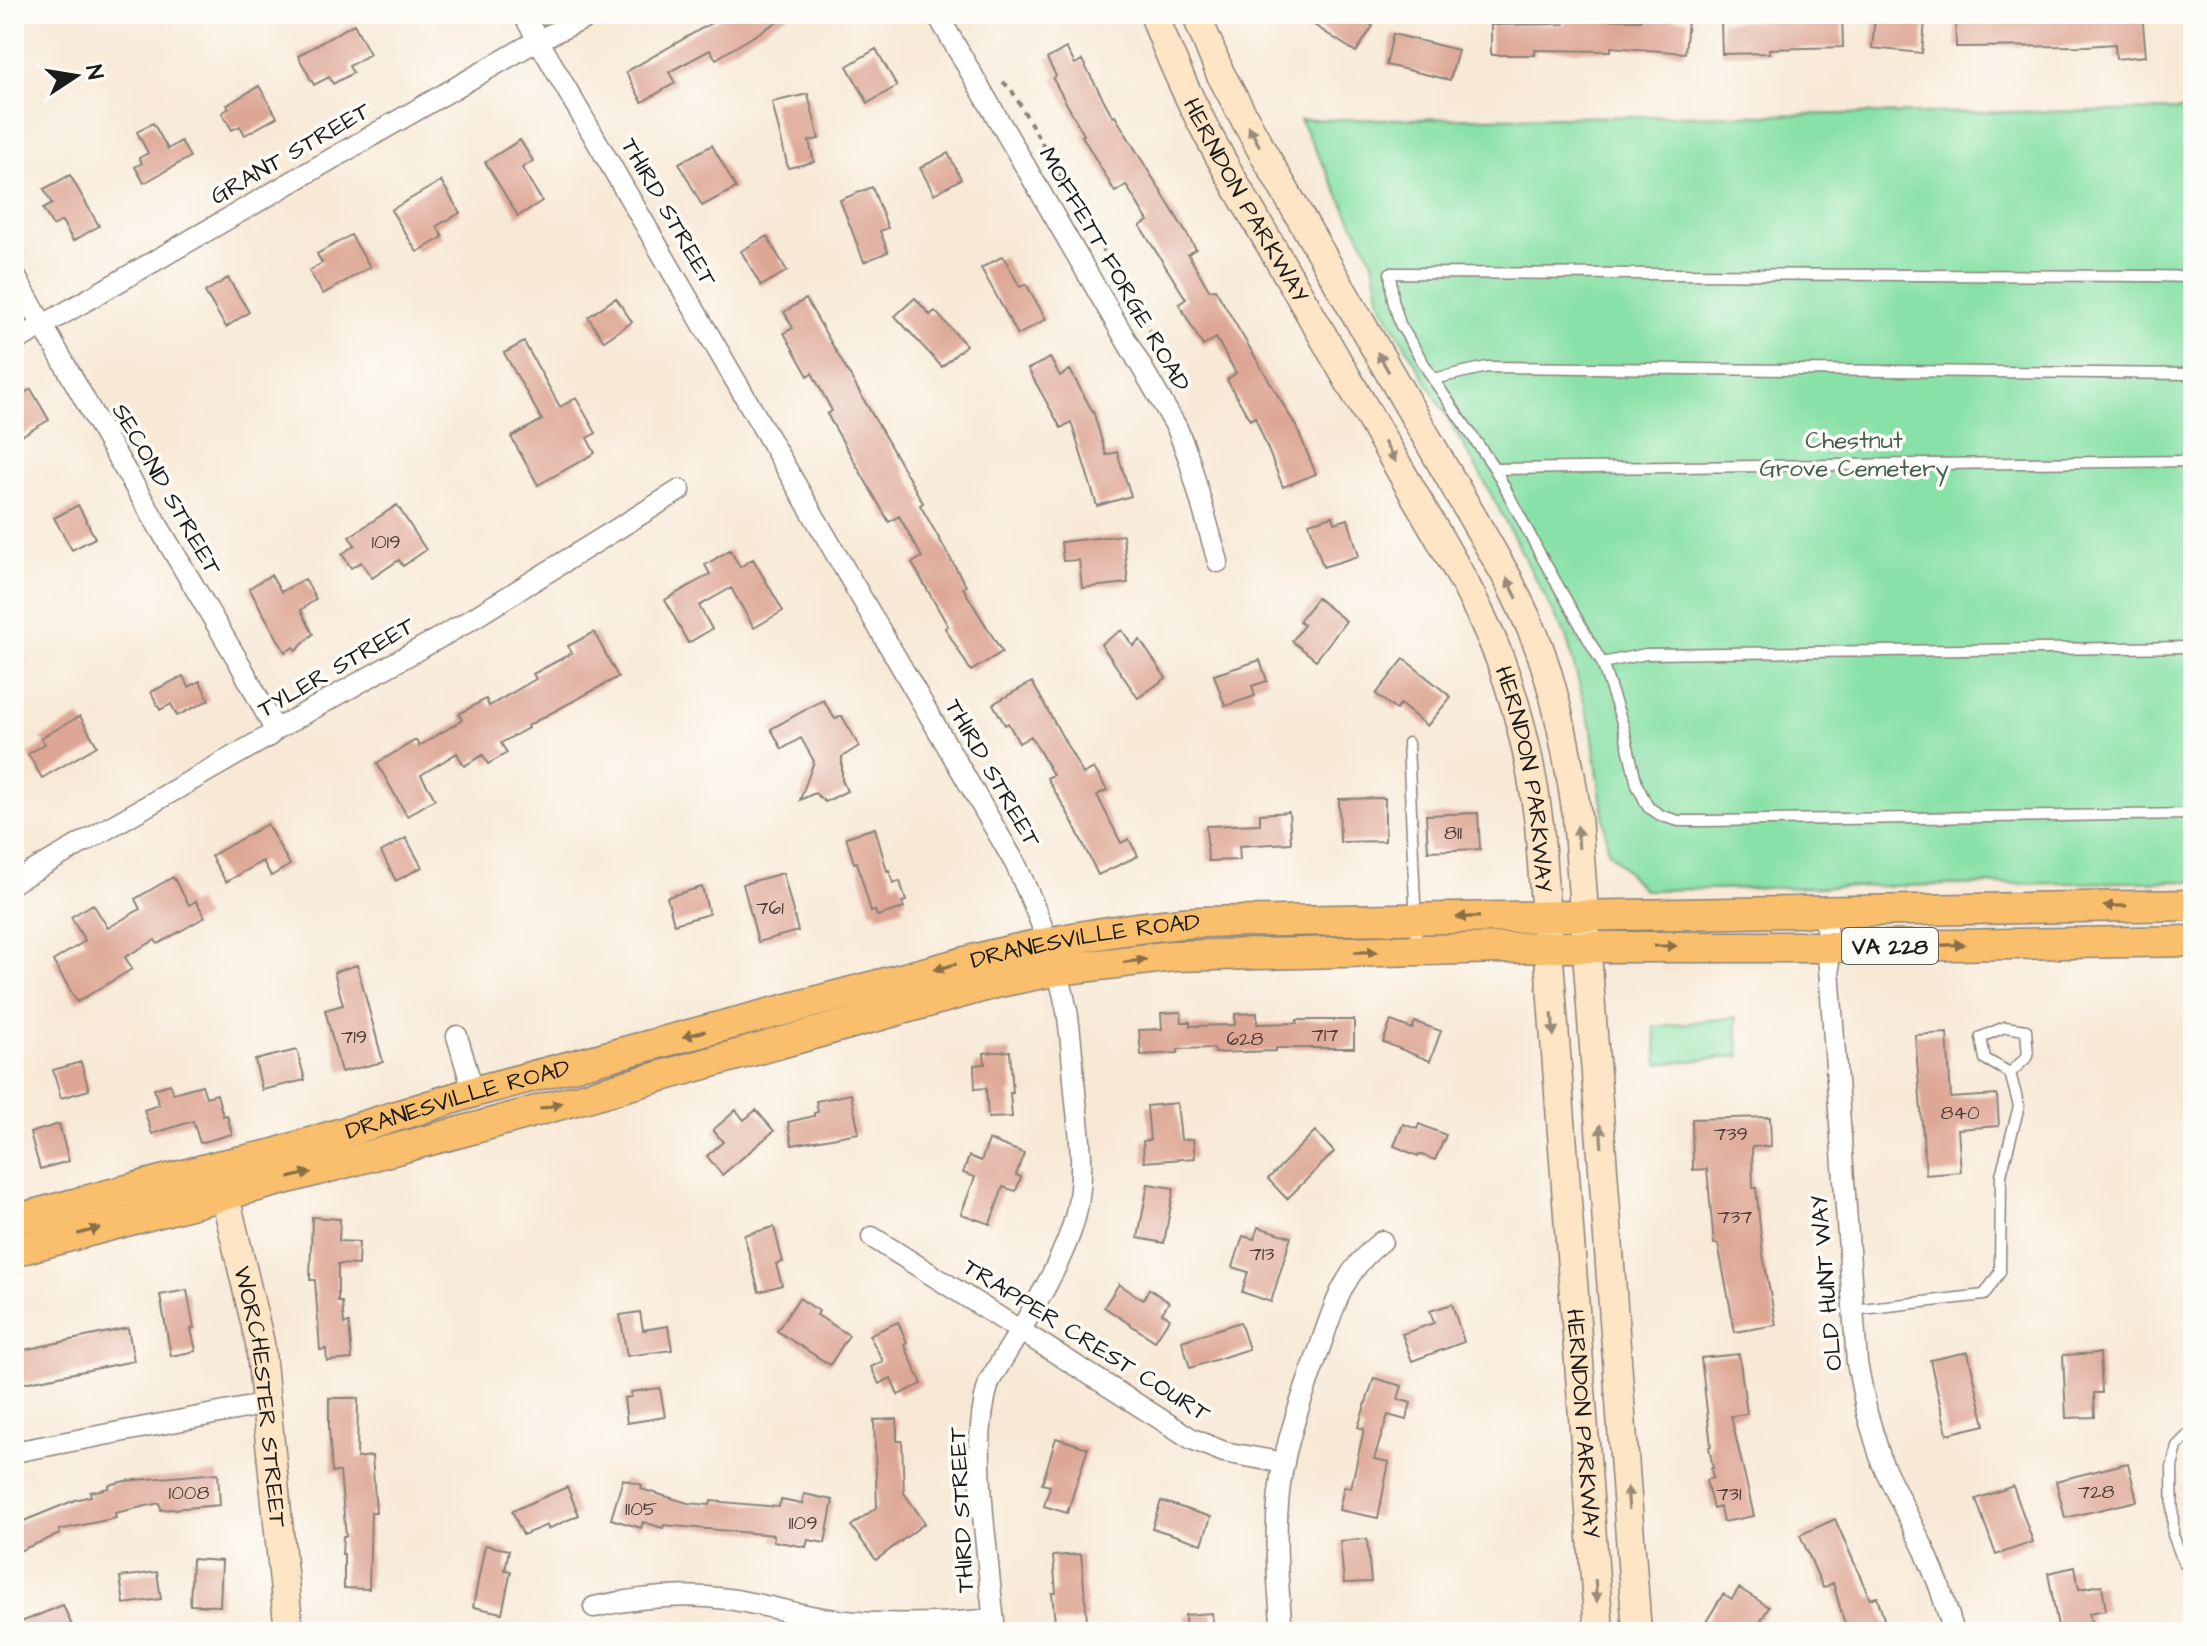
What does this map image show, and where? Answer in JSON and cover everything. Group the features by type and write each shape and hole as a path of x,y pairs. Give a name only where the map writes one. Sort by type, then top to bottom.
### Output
{"main road":[{"name":"HERNDON PARKWAY","path":"1154,14 1173,63 1211,140 1471,595 1508,682 1534,783 1539,824 1599,1632"},
{"name":"HERNDON PARKWAY","path":"1196,14 1220,73 1261,149 1508,579 1540,652 1552,691 1577,816 1637,1632"},
{"name":"DRANESVILLE ROAD","path":"14,1220 475,1128 984,986 1053,956 1176,923 2193,905"},
{"name":"DRANESVILLE ROAD","path":"14,1251 221,1180 271,1155 477,1091 992,955 1173,956 1548,947 1826,947 2193,941"},
{"name":"WORCHESTER STREET","path":"221,1180 260,1343 289,1632"}],"street":[{"name":"THIRD STREET","path":"523,14 1015,863 1037,909 1053,956 1067,1012 1082,1156 1080,1192 1073,1224 1060,1259 989,1382 982,1405 981,1486 994,1626"},
{"name":"GRANT STREET","path":"14,342 538,40 559,22 595,14"},
{"name":"MOFFETT FORGE ROAD","path":"937,14 1177,428 1189,459 1218,562"},
{"name":"SECOND STREET","path":"14,274 109,443 240,664 275,730"},
{"name":"TYLER STREET","path":"14,882 462,625 680,490"},
{"name":"OLD HUNT WAY","path":"1825,912 1857,1363 1867,1413 1882,1463 1925,1551 1954,1632"},
{"path":"457,1036 469,1077 477,1091"},
{"name":"TRAPPER CREST COURT","path":"872,1237 1192,1439 1224,1452 1284,1463"},
{"path":"1282,1632 1276,1554 1278,1508 1294,1420 1339,1292 1352,1270 1382,1241"},
{"path":"14,1452 267,1404"},
{"path":"594,1607 672,1595 728,1599 832,1620 891,1625 994,1626"}],"lane":[{"path":"2193,281 2186,277 2154,276 1390,273 1400,324 1433,379 1495,469 1602,663 1623,725 1637,785 1648,807 1662,816 1679,821 2193,814"},
{"path":"1433,379 1487,367 2193,374"},
{"path":"1495,469 2193,461"},
{"path":"1602,663 1646,654 2193,647"},
{"path":"1408,743 1418,951"},
{"path":"1853,1310 1984,1295 2000,1272 2001,1175 2019,1106 2010,1073 1985,1059 1981,1037 2005,1027 2026,1030 2028,1056 2010,1073"},
{"path":"2193,1430 2177,1446 2172,1467 2173,1535 2183,1561 2193,1572"}],"path":[{"path":"999,76 1011,89 1150,331"}],"green space":[{"name":"Chestnut Grove Cemetery","path":"2193,110 2193,881 1643,890 1608,850 1592,731 1566,636 1483,479 1380,302 1373,261 1300,120"},
{"path":"1736,1017 1740,1056 1658,1064 1654,1027"}],"building":[{"path":"727,14 790,14 716,59 710,50 669,72 675,83 642,102 626,72"},
{"path":"1297,14 1354,14 1373,26 1356,52"},
{"path":"1795,14 1842,14 1843,47 1722,54 1721,22 1795,19"},
{"path":"2142,14 2146,56 2116,59 2115,44 1956,47 1955,16"},
{"path":"1640,16 1688,20 1685,53 1611,47 1611,51 1535,50 1535,55 1491,55 1491,25 1564,24 1565,19 1640,20"},
{"path":"1875,16 1925,21 1922,53 1872,48"},
{"path":"354,24 370,54 349,66 353,73 333,84 329,77 314,85 298,56"},
{"path":"1393,34 1458,50 1450,80 1386,65"},
{"path":"1066,48 1075,64 1082,60 1113,117 1196,249 1188,254 1209,290 1215,289 1297,428 1316,474 1283,487 1255,417 1250,420 1227,380 1236,373 1216,338 1203,346 1179,304 1186,299 1140,226 1148,221 1126,185 1115,192 1053,79 1056,76 1047,59"},
{"path":"876,49 897,86 868,103 847,66"},
{"path":"259,86 277,117 245,135 240,126 232,130 222,113 229,108 227,105"},
{"path":"808,94 819,139 809,141 814,162 788,168 772,102"},
{"path":"153,123 168,149 181,141 190,157 144,183 135,167 142,163 139,158 148,153 137,132"},
{"path":"520,140 533,161 522,168 542,201 518,216 485,162"},
{"path":"712,145 736,188 702,206 679,163"},
{"path":"948,153 961,179 934,194 920,168"},
{"path":"70,175 99,226 73,241 62,221 53,226 43,209 52,204 44,189"},
{"path":"441,181 460,213 437,226 443,237 417,252 391,210"},
{"path":"872,187 888,228 880,231 888,252 864,262 840,200"},
{"path":"351,235 370,267 323,294 309,271 322,263 317,254"},
{"path":"767,236 787,271 761,286 741,251"},
{"path":"1003,256 1020,287 1026,284 1046,319 1018,335 981,268"},
{"path":"228,278 249,312 226,327 205,292"},
{"path":"616,298 632,322 604,341 588,317"},
{"path":"915,298 930,315 935,311 966,345 942,367 895,316"},
{"path":"806,299 923,503 920,505 966,586 963,588 1002,652 971,671 912,563 922,557 899,516 889,522 827,414 832,411 812,373 808,376 784,333 793,328 784,312"},
{"path":"524,342 560,407 576,398 596,433 587,438 595,453 538,485 511,437 542,420 504,353"},
{"path":"1050,358 1060,376 1070,370 1094,414 1106,455 1117,452 1131,496 1097,506 1071,422 1061,428 1028,369"},
{"path":"31,389 49,420 14,440 14,399"},
{"path":"78,505 95,538 72,550 54,518"},
{"path":"397,505 426,550 403,566 399,560 372,578 361,562 351,568 342,554 355,545 349,537"},
{"path":"1333,516 1335,523 1348,519 1359,556 1323,567 1309,523"},
{"path":"1123,535 1128,583 1082,588 1079,560 1063,561 1061,542"},
{"path":"730,550 740,567 753,559 783,611 754,628 731,588 699,606 712,629 688,643 665,600 710,574 705,565"},
{"path":"271,575 281,592 305,579 316,599 301,610 313,634 296,651 294,647 285,652 249,588"},
{"path":"1317,598 1346,621 1316,660 1292,641 1304,625 1299,621"},
{"path":"1122,630 1133,646 1140,640 1166,678 1138,698 1101,644"},
{"path":"594,632 618,677 501,743 507,753 488,764 483,755 464,766 457,753 421,775 435,799 407,816 377,763 416,740 419,746 462,720 459,714 486,699 489,706 536,679 533,674 572,653 568,646"},
{"path":"1404,659 1451,697 1427,726 1400,704 1396,710 1376,694"},
{"path":"1260,660 1267,681 1252,686 1255,696 1225,706 1214,675"},
{"path":"183,676 189,687 200,681 209,700 177,716 171,704 160,710 151,692"},
{"path":"1032,682 1083,774 1094,768 1107,790 1097,795 1121,843 1129,839 1138,856 1098,875 1047,778 1053,775 1031,736 1019,743 993,704"},
{"path":"823,700 835,719 842,716 859,746 842,757 842,780 847,791 825,802 815,793 800,800 814,761 801,738 782,749 771,729"},
{"path":"80,716 97,746 42,778 28,754 45,744 41,738"},
{"path":"1385,798 1385,841 1340,842 1339,799"},
{"path":"1289,812 1291,843 1239,846 1240,860 1208,861 1206,826 1260,824 1260,814"},
{"path":"1478,813 1480,849 1428,851 1426,815"},
{"path":"267,824 290,865 271,876 263,861 226,882 211,856"},
{"path":"875,828 887,871 893,883 900,881 906,901 902,902 904,908 877,916 875,911 871,912 857,862 854,863 846,837"},
{"path":"406,838 422,867 396,881 381,852"},
{"path":"783,873 798,931 758,942 743,884"},
{"path":"173,877 189,905 196,901 205,917 158,944 155,940 125,957 132,969 77,1002 53,961 85,941 71,917 93,904 108,928 140,909 135,899"},
{"path":"702,887 709,914 674,924 667,897"},
{"path":"357,965 383,1062 341,1072 325,1010 343,1005 334,972"},
{"path":"1181,1012 1182,1022 1190,1022 1190,1026 1235,1025 1235,1014 1257,1013 1257,1024 1354,1020 1354,1048 1276,1048 1276,1051 1215,1053 1214,1048 1178,1049 1178,1053 1141,1055 1139,1030 1162,1029 1161,1013"},
{"path":"1391,1021 1412,1029 1415,1022 1441,1031 1430,1061 1383,1042"},
{"path":"1947,1033 1951,1098 1997,1095 1999,1126 1958,1129 1961,1172 1926,1175 1915,1035"},
{"path":"297,1050 305,1080 262,1090 255,1060"},
{"path":"1010,1051 1012,1117 988,1118 986,1088 975,1089 974,1065 985,1064 984,1053"},
{"path":"81,1062 89,1090 61,1098 53,1070"},
{"path":"170,1084 173,1093 202,1085 206,1097 217,1094 232,1134 200,1143 193,1121 152,1134 144,1110 159,1105 154,1089"},
{"path":"851,1094 859,1133 792,1145 788,1122 814,1116 818,1112 816,1101"},
{"path":"1177,1103 1181,1140 1193,1139 1195,1158 1144,1162 1143,1141 1150,1140 1147,1106"},
{"path":"736,1110 744,1120 756,1110 774,1131 722,1175 707,1156 723,1142 713,1130"},
{"path":"1770,1117 1771,1146 1752,1147 1753,1188 1756,1188 1763,1254 1776,1325 1735,1332 1718,1244 1714,1244 1707,1169 1693,1170 1692,1119"},
{"path":"59,1124 69,1161 40,1169 30,1133"},
{"path":"1403,1124 1417,1129 1419,1124 1446,1135 1435,1160 1394,1146"},
{"path":"1315,1131 1334,1152 1287,1199 1268,1179"},
{"path":"989,1140 1024,1153 1016,1175 1021,1177 1016,1191 1003,1187 990,1224 961,1214 975,1177 963,1173 969,1156 981,1161"},
{"path":"1148,1184 1174,1188 1164,1243 1138,1238"},
{"path":"312,1217 340,1219 339,1241 359,1242 358,1265 338,1264 338,1302 342,1302 344,1324 349,1323 352,1359 327,1361 326,1349 320,1350 315,1280 310,1280"},
{"path":"774,1227 783,1262 776,1264 782,1285 759,1292 744,1235"},
{"path":"1258,1227 1291,1237 1271,1302 1242,1292 1248,1272 1233,1267 1243,1236 1254,1239"},
{"path":"1119,1284 1143,1300 1149,1289 1169,1302 1162,1313 1170,1318 1155,1341 1104,1307"},
{"path":"187,1290 196,1351 171,1356 160,1295"},
{"path":"799,1298 819,1311 817,1315 849,1335 830,1365 777,1331"},
{"path":"1452,1304 1464,1342 1412,1361 1402,1334 1434,1323 1430,1311"},
{"path":"640,1312 643,1330 668,1326 672,1350 627,1356 620,1315"},
{"path":"898,1322 922,1384 898,1395 891,1378 879,1384 871,1367 883,1361 869,1335"},
{"path":"1240,1322 1249,1349 1190,1368 1182,1341"},
{"path":"128,1328 134,1361 14,1385 14,1352"},
{"path":"1968,1352 1985,1425 1947,1434 1930,1360"},
{"path":"2100,1353 2102,1393 2094,1393 2095,1417 2066,1418 2063,1355"},
{"path":"1739,1354 1747,1414 1731,1416 1754,1516 1723,1522 1720,1507 1713,1509 1706,1480 1713,1478 1713,1468 1701,1358"},
{"path":"1374,1378 1402,1386 1398,1399 1411,1403 1406,1420 1388,1415 1374,1459 1389,1462 1378,1518 1339,1510 1344,1486 1351,1488 1364,1429 1358,1427"},
{"path":"660,1388 665,1417 627,1423 624,1398 631,1397 631,1392"},
{"path":"329,1398 358,1398 357,1458 372,1456 376,1512 371,1512 369,1589 344,1588 342,1554 343,1536 346,1536 340,1472 332,1472"},
{"path":"897,1419 897,1441 902,1441 904,1493 925,1523 876,1560 851,1526 877,1507 874,1420"},
{"path":"1056,1438 1088,1448 1067,1513 1044,1506 1050,1486 1042,1484"},
{"path":"2128,1463 2137,1501 2065,1518 2056,1481"},
{"path":"218,1473 220,1505 161,1510 160,1503 115,1513 116,1518 59,1530 60,1534 14,1553 14,1525 91,1496 90,1492 125,1481"},
{"path":"623,1479 642,1485 641,1489 688,1503 710,1505 711,1501 779,1507 781,1500 802,1504 804,1494 833,1500 825,1543 808,1540 806,1547 773,1541 774,1535 664,1525 663,1528 643,1522 641,1528 611,1519"},
{"path":"2013,1486 2033,1542 1996,1555 1976,1499"},
{"path":"567,1487 579,1515 548,1529 547,1525 523,1535 512,1511"},
{"path":"1161,1501 1211,1517 1202,1544 1152,1528"},
{"path":"1835,1519 1870,1599 1877,1597 1888,1632 1847,1632 1833,1583 1823,1588 1800,1535"},
{"path":"1367,1539 1371,1582 1344,1583 1340,1541"},
{"path":"485,1545 509,1550 505,1570 511,1571 502,1613 473,1607"},
{"path":"1081,1554 1087,1620 1055,1623 1053,1556"},
{"path":"192,1559 222,1561 220,1606 190,1605"},
{"path":"2075,1567 2079,1589 2102,1585 2106,1610 2089,1613 2092,1627 2059,1632 2048,1573"},
{"path":"157,1572 161,1599 124,1604 120,1577"},
{"path":"1739,1588 1769,1607 1754,1632 1709,1632 1713,1626 1706,1622 1723,1594 1732,1599"},
{"path":"63,1605 73,1628 63,1632 14,1632 14,1625"},
{"path":"1212,1613 1214,1632 1186,1632 1185,1615"}]}
